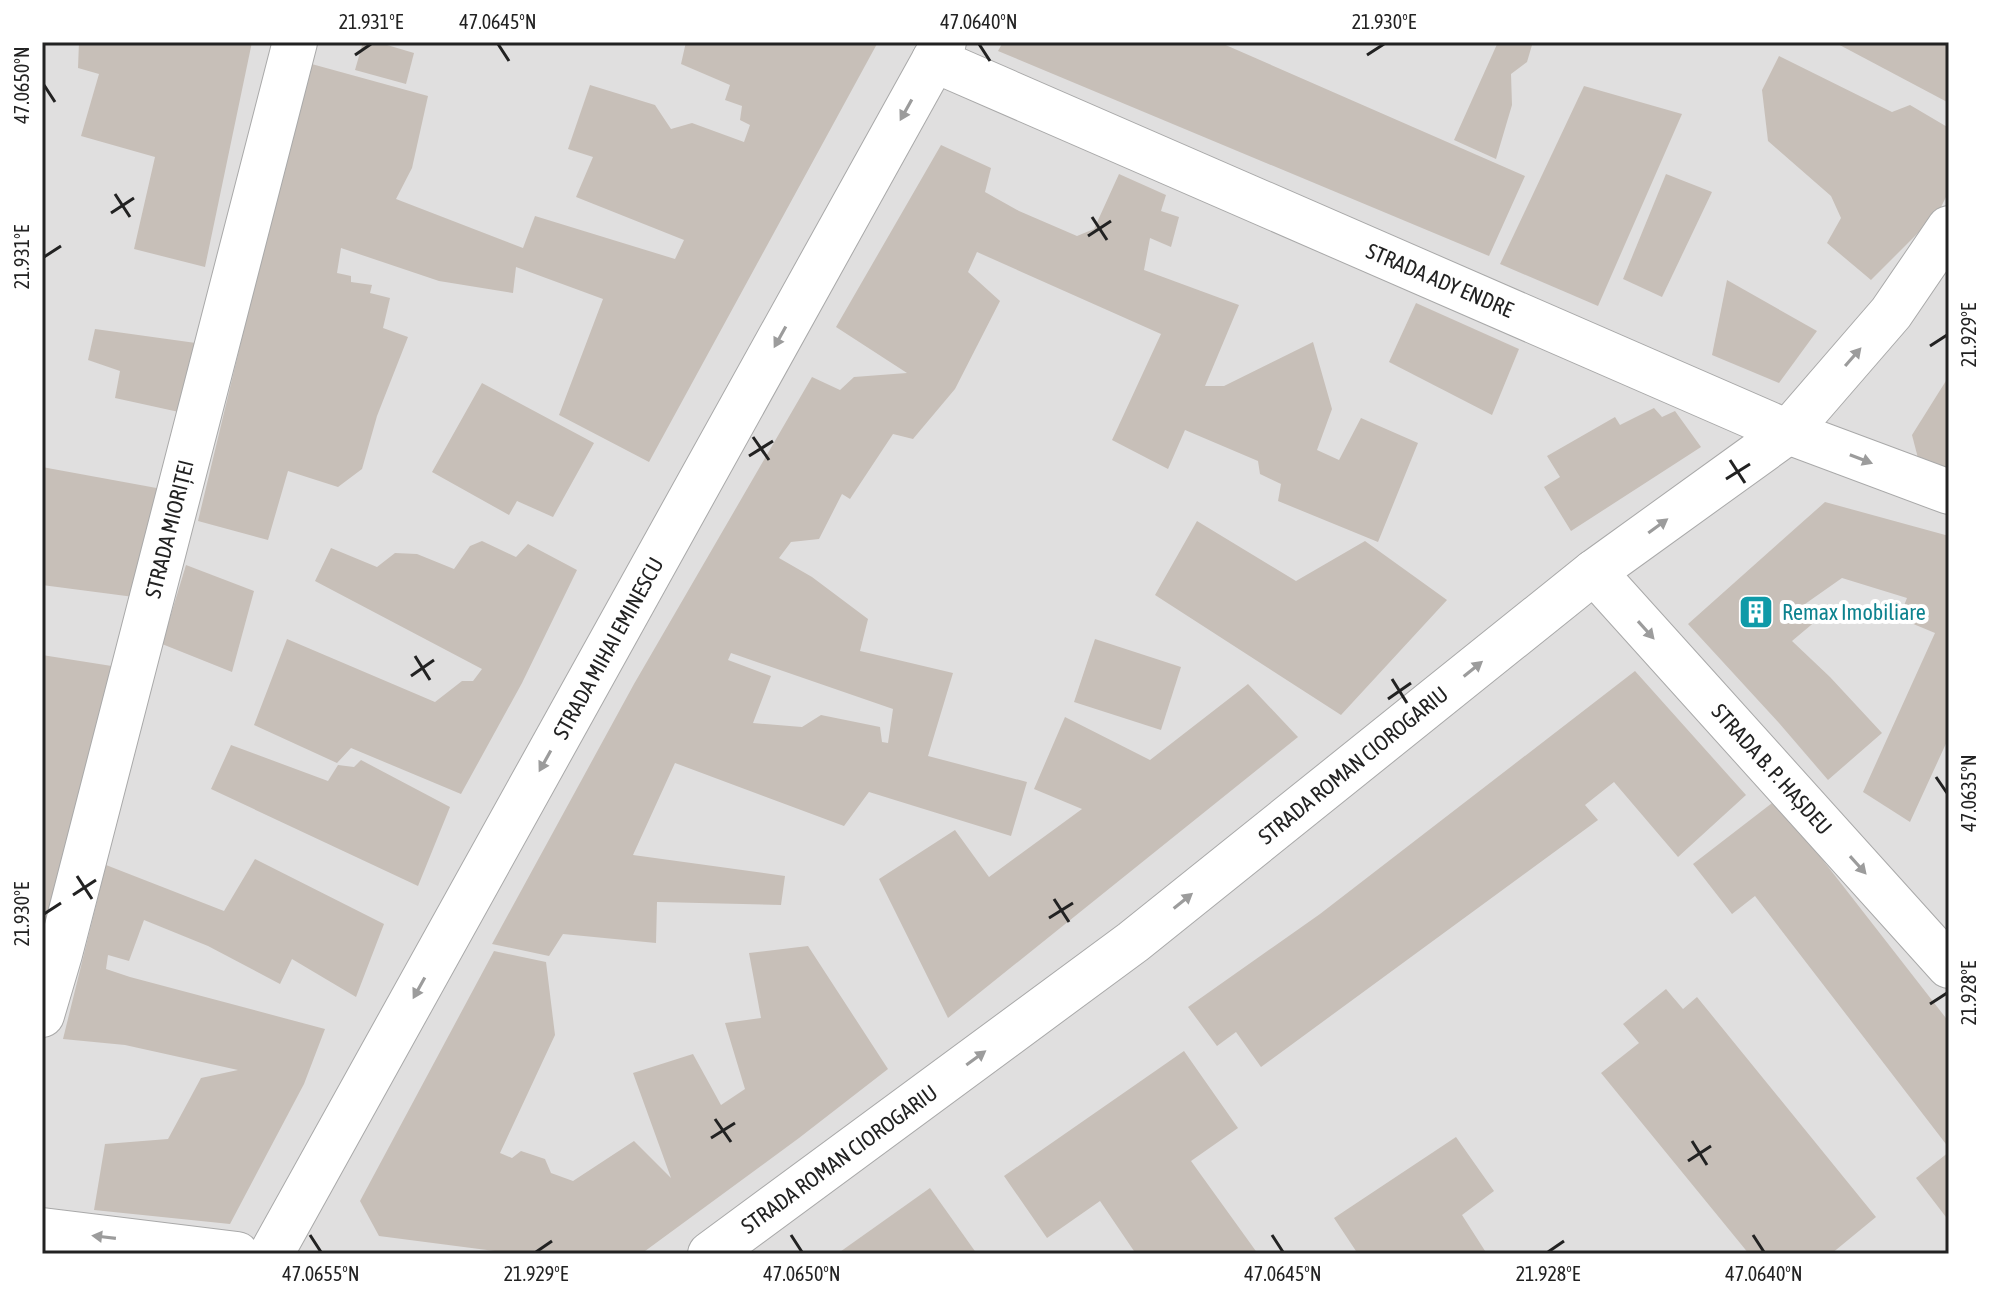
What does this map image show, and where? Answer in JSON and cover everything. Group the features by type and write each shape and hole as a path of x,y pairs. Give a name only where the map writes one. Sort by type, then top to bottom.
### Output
{"street":[{"name":"STRADA MIORIȚEI","path":"42,1015 295,42"},
{"name":"STRADA ADY ENDRE","path":"939,51 1788,432 1949,492"},
{"name":"STRADA MIHAI EMINESCU","path":"271,1254 939,51"},
{"name":"STRADA ROMAN CIOROGARIU","path":"710,1254 1133,942 1594,572 1788,432 1891,313 1949,228"},
{"name":"STRADA B. P. HAȘDEU","path":"1594,572 1949,966"},
{"path":"42,1230 237,1254"}],"shaded area":[{"path":"42,42 1949,42 1949,1254 42,1254"}],"building":[{"path":"79,42 252,42 205,267 134,249 155,157 81,136 99,74 78,68"},
{"path":"363,42 377,42 414,53 406,84 355,70"},
{"path":"686,42 878,42 649,462 559,415 603,299 516,267 513,293 439,281 341,248 337,273 351,276 351,282 372,285 370,293 390,298 383,328 408,337 377,416 362,469 338,487 288,471 268,540 198,521 308,63 428,96 412,168 396,199 523,248 535,216 675,259 684,240 576,197 593,157 568,149 590,85 655,105 671,129 692,123 744,142 750,125 740,120 742,106 725,100 730,85 681,64"},
{"path":"1003,42 1222,42 1525,176 1489,256 998,51"},
{"path":"1498,42 1532,45 1527,62 1511,74 1512,105 1496,159 1454,140"},
{"path":"1834,42 1949,42 1949,103"},
{"path":"1779,56 1892,112 1910,105 1949,128 1949,191 1938,213 1871,280 1827,243 1841,218 1831,196 1768,141 1762,90"},
{"path":"1584,86 1682,114 1598,306 1500,264"},
{"path":"941,145 991,168 985,192 1019,211 1077,236 1094,229 1119,174 1166,195 1161,211 1179,217 1171,247 1150,238 1144,270 1239,305 1205,386 1224,386 1313,342 1332,409 1317,450 1339,460 1361,418 1418,443 1378,542 1278,501 1281,484 1260,474 1258,461 1185,430 1168,469 1112,440 1161,334 977,252 968,272 1000,301 955,389 913,439 893,434 850,499 842,494 819,539 791,542 779,558 812,577 868,619 860,651 953,673 928,756 1027,782 1011,836 869,792 844,826 675,763 633,855 785,876 781,905 657,902 656,943 563,934 549,956 492,944 634,684 812,377 840,390 854,377 907,373 836,327","holes":["731,653 893,709 888,743 882,742 880,727 821,715 802,727 753,723 771,676 728,660"]},
{"path":"1666,174 1712,192 1662,297 1623,279"},
{"path":"1727,280 1817,331 1779,383 1712,355"},
{"path":"1416,303 1519,349 1492,415 1389,362"},
{"path":"95,329 203,344 188,414 115,398 120,371 88,360"},
{"path":"1949,376 1949,471 1919,462 1912,435"},
{"path":"482,383 594,443 553,517 517,501 509,515 432,472"},
{"path":"1654,408 1662,417 1675,411 1701,447 1571,531 1544,487 1560,477 1547,456 1615,417 1620,425"},
{"path":"42,467 162,489 134,597 42,585"},
{"path":"1825,502 1949,536 1949,737 1910,822 1863,792 1935,633 1899,618 1907,598 1842,578 1805,604 1817,620 1792,641 1882,733 1828,780 1688,624"},
{"path":"1197,521 1296,581 1365,541 1447,600 1341,715 1155,595"},
{"path":"482,541 516,557 528,544 577,570 522,683 461,794 351,748 337,763 254,725 287,639 435,702 462,681 473,681 482,669 315,581 331,548 377,567 395,553 417,554 454,569 470,546"},
{"path":"186,565 254,591 232,672 162,644"},
{"path":"1095,639 1181,667 1161,730 1074,702"},
{"path":"42,655 118,667 42,977"},
{"path":"1635,671 1746,795 1678,857 1614,782 1585,805 1598,820 1261,1067 1236,1032 1217,1046 1188,1007 1320,914"},
{"path":"1248,684 1298,737 948,1018 879,879 955,830 989,877 1082,809 1034,789 1065,717 1150,760"},
{"path":"231,745 328,781 338,765 354,767 361,760 450,807 418,886 211,789"},
{"path":"1776,800 1949,1022 1949,1148 1755,896 1732,914 1693,864"},
{"path":"255,859 384,924 356,997 292,959 280,984 208,946 144,920 129,961 108,955 106,969 325,1029 304,1084 230,1224 94,1210 105,1144 168,1139 201,1078 238,1070 125,1045 63,1039 106,865 224,911"},
{"path":"808,946 888,1069 641,1254 517,1254 379,1236 360,1201 494,951 546,962 555,1035 500,1153 512,1158 521,1151 545,1159 551,1173 573,1181 634,1141 671,1178 633,1073 693,1054 721,1105 745,1089 725,1023 761,1018 749,953"},
{"path":"1666,989 1683,1009 1697,997 1876,1217 1831,1254 1749,1254 1601,1073 1639,1043 1623,1024"},
{"path":"1184,1051 1238,1128 1191,1161 1258,1254 1136,1254 1100,1201 1047,1238 1004,1176"},
{"path":"1456,1137 1494,1191 1462,1215 1487,1254 1358,1254 1334,1218"},
{"path":"1949,1152 1949,1221 1916,1178"},
{"path":"930,1188 977,1254 837,1254"}],"place":[{"name":"Remax Imobiliare","path":"1756,612"}]}
